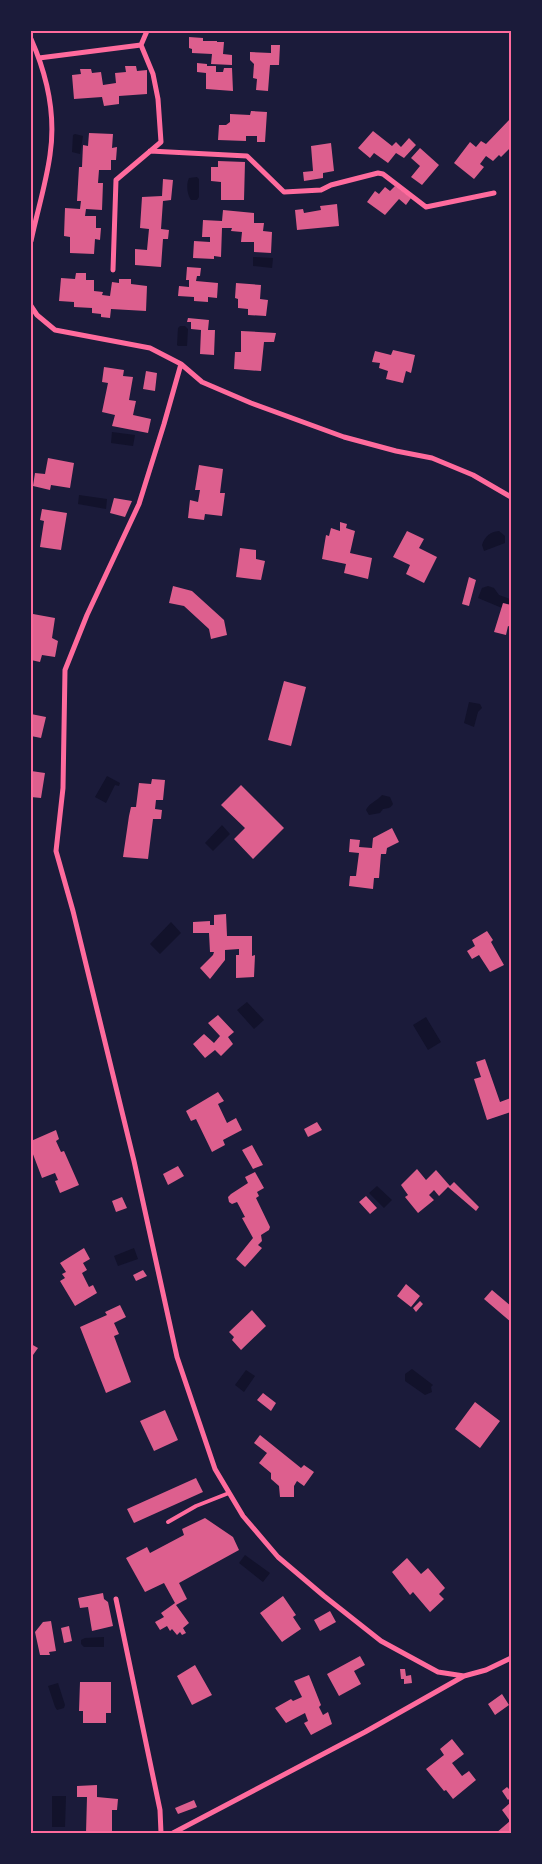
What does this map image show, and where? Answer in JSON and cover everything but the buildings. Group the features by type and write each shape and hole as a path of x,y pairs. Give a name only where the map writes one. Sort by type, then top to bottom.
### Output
{"street":[{"path":"113,270 116,180 161,142 158,99 153,74 141,45 147,31"},
{"path":"31,39 39,58 48,91 52,123 50,154 31,241"},
{"path":"39,58 141,45"},
{"path":"150,151 248,156 284,192 321,190 331,185 378,173 383,174 426,207 494,193"},
{"path":"31,306 55,330 150,348 181,364 202,382 251,403 344,437 396,451 432,458 473,475 511,497"},
{"path":"181,364 139,504 87,615 65,670 63,788 56,852 134,1161 177,1357 215,1469 243,1516 278,1557 324,1596 381,1641 438,1672 464,1676"},
{"path":"116,1600 160,1810 161,1833"},
{"path":"173,1833 365,1732 464,1676 486,1670 511,1658"}],"lane":[{"path":"168,1522 196,1506 229,1493"}],"shaded area":[{"path":"73,135 83,136 80,154 72,152"},
{"path":"197,177 199,179 199,197 197,200 191,200 187,186 188,180 189,178"},
{"path":"253,257 273,258 272,268 253,266"},
{"path":"185,326 188,329 187,346 177,345 178,328"},
{"path":"112,432 135,435 133,446 111,443"},
{"path":"79,495 107,499 106,509 78,504"},
{"path":"499,531 505,536 505,543 484,551 482,545 486,537 490,533"},
{"path":"488,586 494,588 499,595 510,599 509,604 503,603 502,608 478,598 482,588"},
{"path":"469,702 480,704 482,708 478,712 474,727 464,723"},
{"path":"107,776 120,783 119,786 115,785 106,803 95,797"},
{"path":"382,795 390,797 393,804 390,808 383,809 380,813 369,815 366,810 367,808"},
{"path":"222,825 230,834 213,851 205,843"},
{"path":"171,922 181,933 160,954 150,944"},
{"path":"247,1002 264,1020 254,1029 237,1010"},
{"path":"426,1017 441,1042 428,1050 413,1025"},
{"path":"377,1186 392,1200 384,1208 369,1193"},
{"path":"134,1248 138,1259 118,1266 114,1256"},
{"path":"412,1369 433,1385 431,1387 432,1392 425,1395 405,1381 405,1374"},
{"path":"246,1370 255,1376 244,1392 235,1385"},
{"path":"245,1555 270,1573 263,1582 239,1563"},
{"path":"104,1637 104,1647 84,1647 81,1644 81,1640 85,1638"},
{"path":"58,1683 65,1705 64,1708 57,1710 48,1686"},
{"path":"52,1796 66,1796 65,1827 52,1827"}]}
